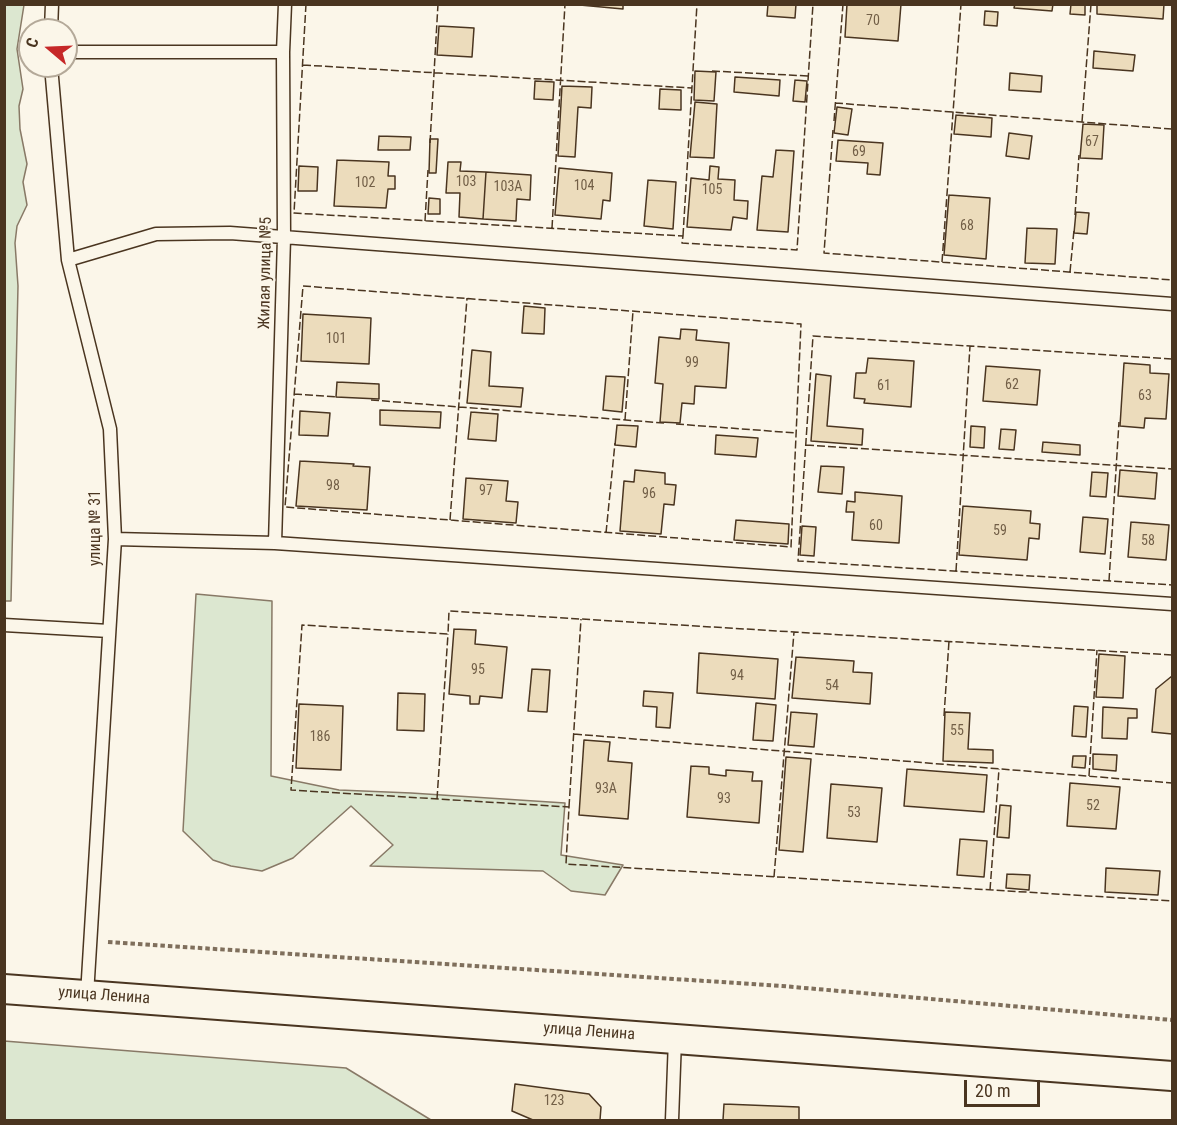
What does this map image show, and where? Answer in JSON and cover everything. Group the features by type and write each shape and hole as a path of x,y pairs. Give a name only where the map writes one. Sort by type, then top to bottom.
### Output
{"street":[{"name":"улица Ленина","path":"4,989 1173,1076"}],"lane":[{"name":"Жилая улица №5","path":"276,543 284,238 285,4"},
{"path":"78,52 283,52"},
{"name":"улица № 31","path":"52,78 68,260 110,429 115,539 87,995"},
{"path":"68,260 156,234 230,233 1173,304"},
{"path":"115,539 276,543 1173,604"},
{"path":"4,625 109,631"},
{"path":"672,1120 675,1039"}],"path":[{"path":"91,941 782,986 1173,1020"}],"green space":[{"path":"4,5 24,5 22,18 18,18 17,49 18,78 21,78 23,89 19,106 20,129 27,164 23,182 27,205 17,226 15,243 18,286 11,601 4,601"},
{"path":"196,594 272,601 271,776 339,790 565,803 561,855 623,865 605,895 571,891 543,871 370,866 393,845 351,806 293,858 262,871 231,866 213,860 183,831"},
{"path":"4,1041 346,1068 431,1120 5,1120"}],"building":[{"path":"569,4 623,4 623,9"},
{"path":"768,4 796,4 795,18 767,16"},
{"path":"847,4 901,4 898,41 845,37"},
{"path":"1015,4 1053,4 1052,11 1014,8"},
{"path":"1071,4 1085,4 1085,15 1070,14"},
{"path":"1097,4 1164,4 1163,19 1097,14"},
{"path":"985,11 998,12 997,26 984,25"},
{"path":"439,26 474,28 472,57 437,55"},
{"path":"1094,51 1135,55 1133,71 1093,68"},
{"path":"695,71 716,72 714,101 694,100"},
{"path":"1010,73 1042,76 1041,92 1009,90"},
{"path":"735,77 780,80 779,96 734,92"},
{"path":"795,80 807,81 805,102 793,101"},
{"path":"535,81 554,82 553,100 534,99"},
{"path":"562,86 592,87 591,108 578,107 575,157 558,156"},
{"path":"660,89 681,90 681,110 659,109"},
{"path":"695,102 717,104 714,158 690,157"},
{"path":"837,107 852,109 848,135 834,133"},
{"path":"956,115 992,118 991,137 954,134"},
{"path":"1083,124 1104,125 1102,159 1080,158"},
{"path":"1009,133 1032,136 1029,159 1006,156"},
{"path":"379,136 411,137 410,150 378,150"},
{"path":"430,139 438,139 436,173 429,173"},
{"path":"838,140 883,143 880,175 867,174 868,163 836,161"},
{"path":"776,150 794,151 788,232 757,230 762,176 773,177"},
{"path":"337,160 389,162 388,176 395,176 395,189 388,189 386,208 334,206"},
{"path":"448,162 461,162 460,171 486,172 483,219 459,217 460,193 446,193"},
{"path":"299,166 318,167 317,191 298,191"},
{"path":"710,166 719,167 718,179 735,180 734,200 748,201 747,219 733,217 731,230 687,227 691,178 709,180"},
{"path":"559,168 612,173 610,201 603,200 601,219 555,215"},
{"path":"486,172 531,175 530,200 517,199 516,221 483,219"},
{"path":"648,180 676,182 673,229 644,226"},
{"path":"949,195 990,198 986,259 944,255"},
{"path":"429,198 440,199 440,214 428,214"},
{"path":"1076,212 1089,213 1087,234 1074,233"},
{"path":"1027,228 1057,229 1055,264 1025,263"},
{"path":"524,306 545,308 544,334 522,333"},
{"path":"303,314 371,318 369,364 301,361"},
{"path":"681,329 697,330 696,340 729,343 726,388 695,386 694,404 682,403 680,423 660,422 663,384 655,383 659,337 680,339"},
{"path":"472,350 491,352 489,386 523,388 521,407 467,403"},
{"path":"868,358 914,361 911,407 864,403 865,399 854,398 856,373 866,373"},
{"path":"1124,363 1150,365 1150,373 1169,374 1166,419 1145,418 1144,428 1120,426"},
{"path":"986,366 1040,370 1037,405 983,401"},
{"path":"816,374 831,376 827,426 863,429 862,445 811,441"},
{"path":"606,376 625,377 622,412 603,410"},
{"path":"337,382 379,384 379,399 336,397"},
{"path":"380,410 441,412 440,428 380,425"},
{"path":"300,411 330,413 328,436 299,435"},
{"path":"471,412 498,414 496,441 468,439"},
{"path":"617,425 638,426 636,447 615,445"},
{"path":"971,426 985,427 984,448 970,447"},
{"path":"1001,429 1016,430 1014,450 999,449"},
{"path":"716,435 758,438 756,457 715,454"},
{"path":"1043,442 1080,445 1080,455 1042,452"},
{"path":"300,461 370,467 367,510 296,506"},
{"path":"821,466 844,467 842,494 818,492"},
{"path":"635,470 665,473 665,484 676,485 674,505 664,504 661,534 620,531 624,481 634,482"},
{"path":"1120,470 1157,473 1155,499 1118,496"},
{"path":"1092,472 1108,473 1106,497 1090,496"},
{"path":"466,478 508,481 506,501 518,502 516,523 463,519"},
{"path":"855,492 902,496 899,543 852,540 854,512 846,512 847,501 855,502"},
{"path":"963,506 1031,511 1030,523 1040,524 1039,539 1029,538 1027,560 959,555"},
{"path":"1083,517 1108,519 1105,554 1080,552"},
{"path":"736,520 789,524 788,544 734,540"},
{"path":"1131,522 1169,525 1166,560 1128,557"},
{"path":"802,526 816,527 814,556 800,555"},
{"path":"454,629 476,630 475,644 507,647 502,698 480,696 479,704 470,704 470,696 449,694"},
{"path":"699,653 778,659 775,699 697,693"},
{"path":"1099,654 1125,656 1123,698 1096,697"},
{"path":"796,657 854,661 853,672 872,673 870,704 792,698"},
{"path":"532,669 550,670 547,712 528,711"},
{"path":"1172,676 1172,734 1152,732 1156,689"},
{"path":"644,691 673,693 670,728 656,727 657,707 643,706"},
{"path":"398,693 425,694 424,731 397,730"},
{"path":"756,703 776,705 773,741 753,740"},
{"path":"299,704 343,706 341,770 296,768"},
{"path":"1074,706 1088,707 1086,737 1072,736"},
{"path":"1103,707 1137,709 1137,718 1128,718 1127,739 1102,738"},
{"path":"791,712 817,714 814,747 788,745"},
{"path":"945,712 970,713 968,749 993,750 993,763 943,761"},
{"path":"584,740 610,742 608,761 632,763 628,819 579,815"},
{"path":"1093,754 1117,755 1116,771 1093,769"},
{"path":"1073,756 1086,756 1085,768 1072,767"},
{"path":"786,757 811,759 803,852 779,850"},
{"path":"691,766 709,767 709,774 726,776 726,770 753,772 752,781 762,781 759,823 687,817"},
{"path":"907,769 987,775 984,812 904,806"},
{"path":"1070,783 1120,787 1116,829 1067,826"},
{"path":"831,784 882,788 877,842 827,838"},
{"path":"1000,805 1011,806 1009,838 997,837"},
{"path":"960,839 987,841 984,877 957,875"},
{"path":"1106,868 1160,871 1158,895 1105,892"},
{"path":"1007,874 1030,875 1029,890 1006,888"},
{"path":"515,1084 589,1094 601,1107 600,1120 533,1120 512,1111"},
{"path":"724,1104 799,1107 799,1120 723,1120"}],"fence":[{"path":"306,4 294,213 683,236 682,243 797,250 813,4"},
{"path":"430,143 438,4"},
{"path":"552,228 565,4"},
{"path":"683,236 697,4"},
{"path":"834,121 843,4"},
{"path":"942,262 961,4"},
{"path":"1082,122 1091,4"},
{"path":"303,65 692,88"},
{"path":"712,71 808,76"},
{"path":"835,103 1172,129"},
{"path":"833,130 824,253 1172,280"},
{"path":"1075,215 1079,155"},
{"path":"425,221 428,170"},
{"path":"1070,272 1074,230"},
{"path":"303,286 801,324 791,547 285,507 303,286"},
{"path":"450,520 467,298"},
{"path":"625,420 633,311"},
{"path":"1172,359 813,336 798,561 1172,585"},
{"path":"956,571 970,346"},
{"path":"294,394 338,397"},
{"path":"371,400 664,423"},
{"path":"1109,581 1119,422"},
{"path":"676,424 796,433"},
{"path":"606,533 615,443"},
{"path":"806,445 1172,469"},
{"path":"1172,655 449,611 448,634 302,625 291,790 569,807 566,864 1172,901"},
{"path":"569,807 581,619"},
{"path":"774,877 794,632"},
{"path":"437,799 448,634"},
{"path":"944,716 949,641"},
{"path":"1089,776 1097,650"},
{"path":"574,734 1172,783"},
{"path":"990,890 999,769"}]}
